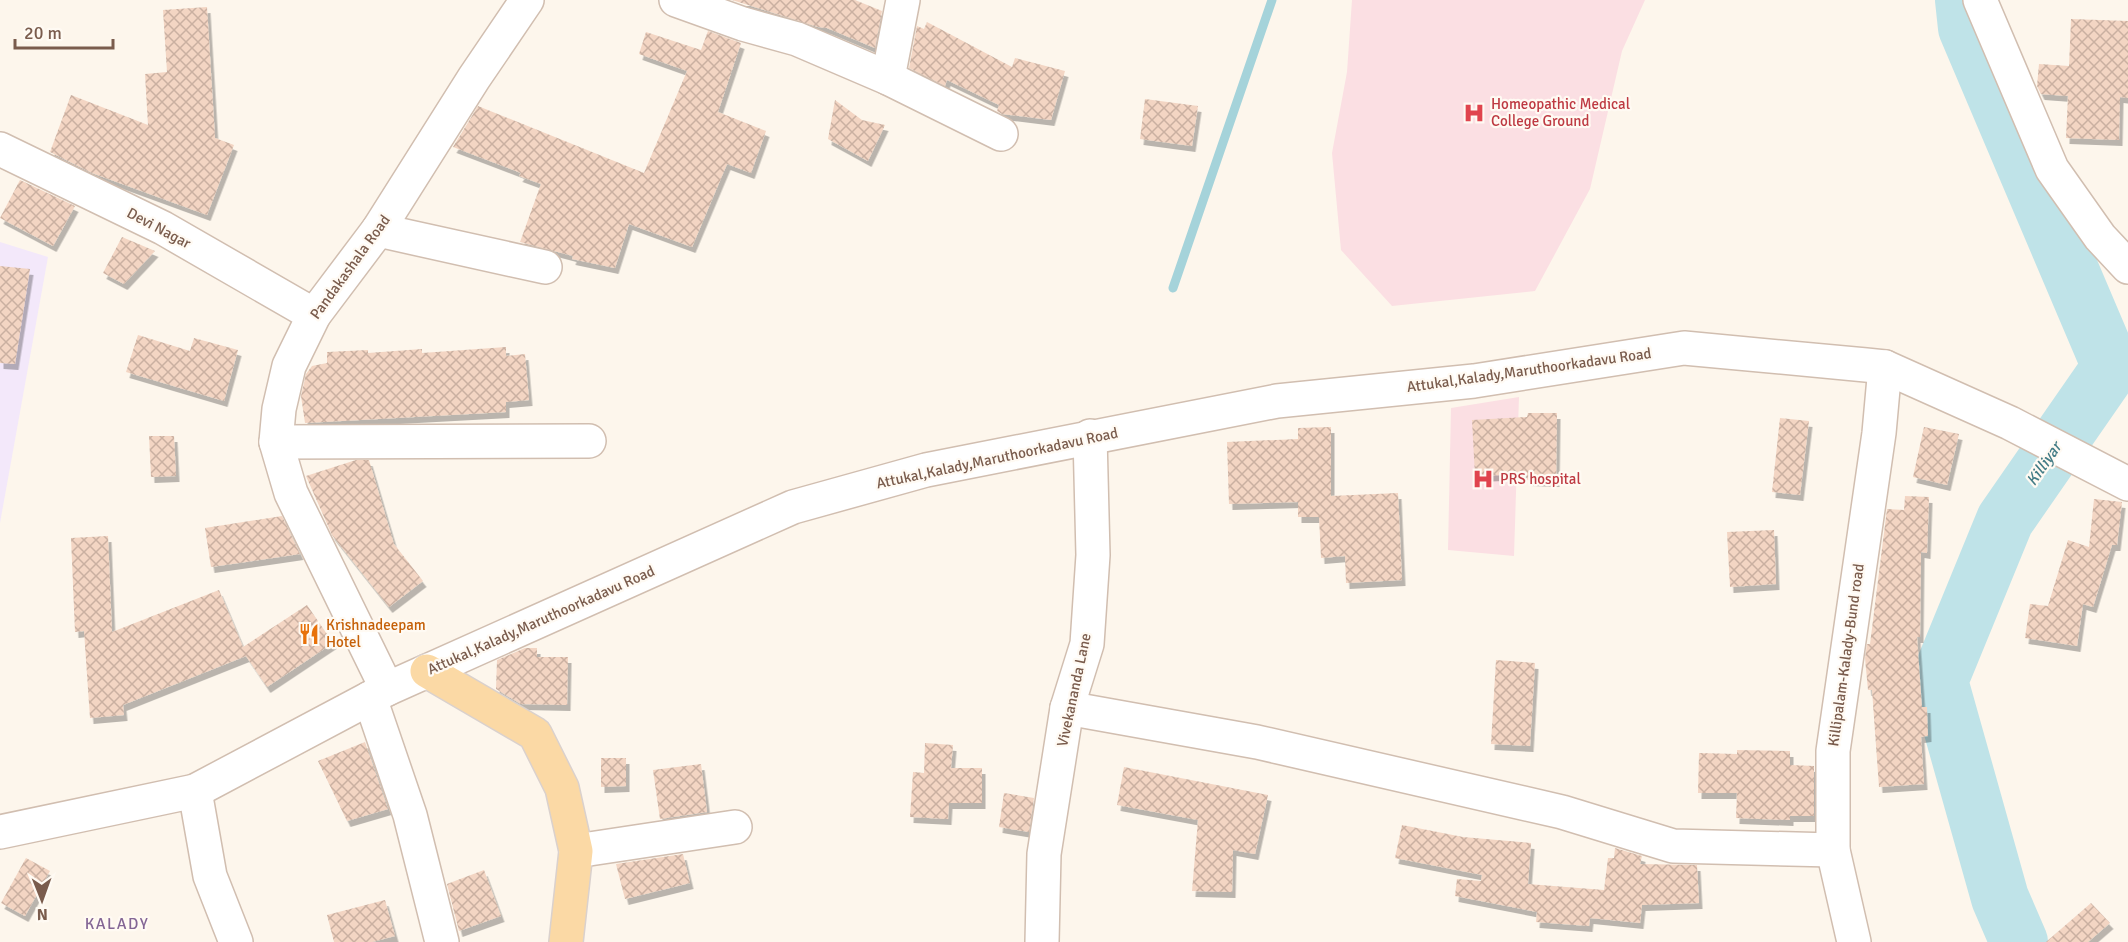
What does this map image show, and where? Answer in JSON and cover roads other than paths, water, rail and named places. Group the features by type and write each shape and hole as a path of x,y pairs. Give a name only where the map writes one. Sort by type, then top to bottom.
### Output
{"main road":[{"path":"427,671 535,734 562,788 576,851 566,942"}],"street":[{"name":"Pandakashala Road","path":"442,942 378,694 291,493 276,442 279,409 289,366 314,315 378,230 474,78 527,0"},
{"path":"676,0 743,24 797,39 888,78 1001,134"},
{"path":"888,78 903,0"},
{"path":"1980,0 2052,169 2100,237 2128,267"},
{"name":"Devi Nagar","path":"0,149 163,228 314,315"},
{"path":"378,230 544,267"},
{"name":"Attukal,Kalady,Maruthoorkadavu Road","path":"1,840 195,791 378,694 793,507 926,470 1277,401 1474,381 1684,348 1885,367 2010,423 2121,480"},
{"name":"Killipalam-Kalady-Bund road","path":"1854,942 1833,850 1833,751 1879,433 1885,367"},
{"name":"Vivekananda Lane","path":"1042,942 1044,854 1067,708 1087,644 1093,555 1090,436"},
{"path":"276,442 589,441"},
{"path":"1067,708 1257,741 1562,812 1673,846 1833,850"},
{"path":"195,791 210,876 236,942"},
{"path":"576,851 735,827"}],"waterway":[{"path":"1173,288 1272,0"},
{"name":"Killiyar","path":"1964,0 1967,28 2111,367 2005,520 1939,681 2000,898 2019,942"}],"place":[{"name":"Homeopathic Medical College Ground","path":"1474,113"},
{"name":"PRS hospital","path":"1483,479"},
{"name":"Krishnadeepam Hotel","path":"309,634"}],"district":[{"name":"KALADY","path":"117,924"}]}
